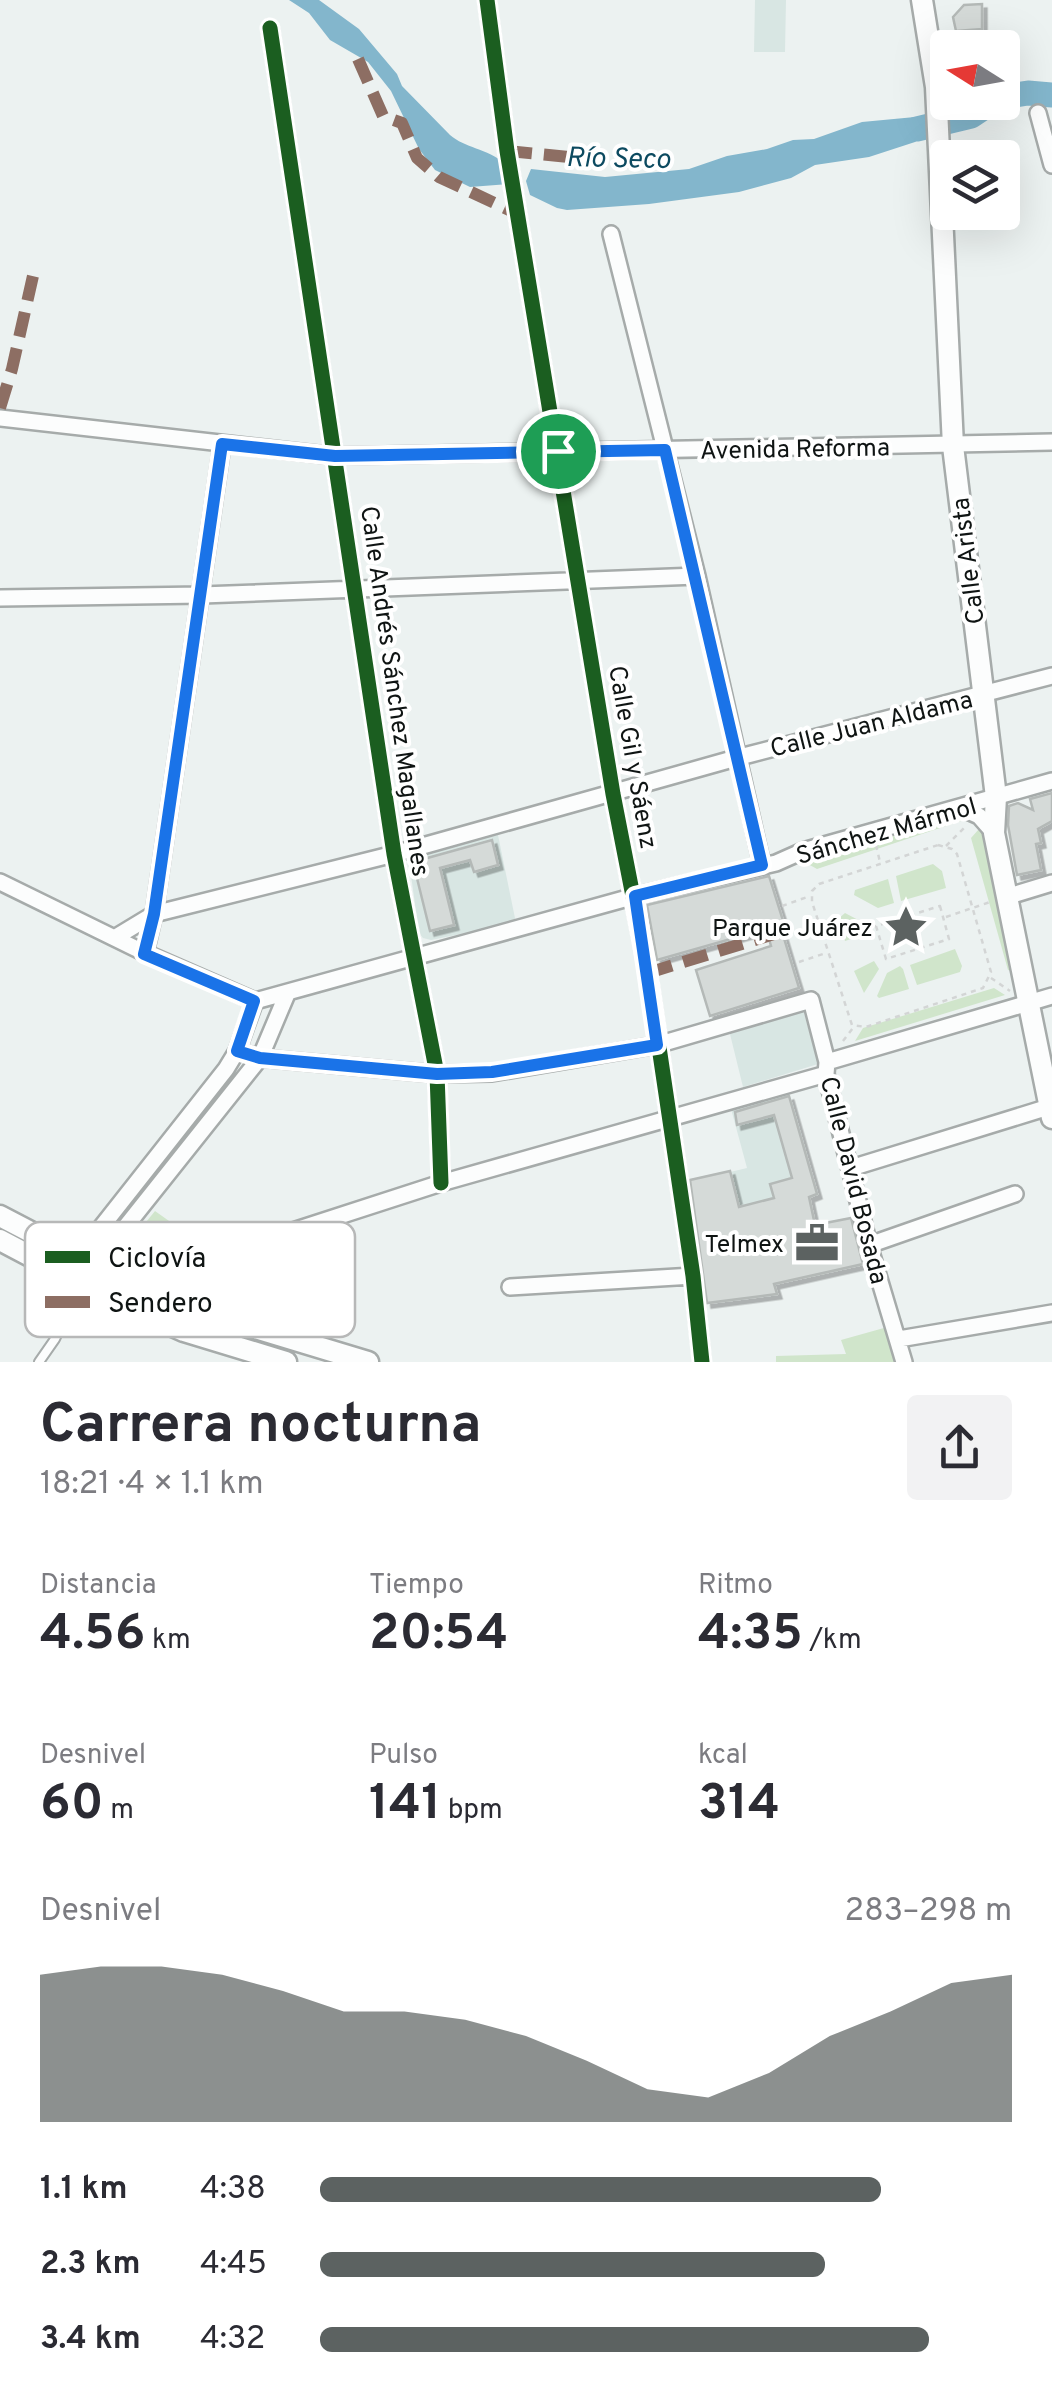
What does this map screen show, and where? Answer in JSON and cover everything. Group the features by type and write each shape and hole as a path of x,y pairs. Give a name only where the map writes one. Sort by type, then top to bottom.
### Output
{"street":[{"name":"Calle Gil y Sáenz","path":"487,0 612,794 635,896 693,1276 702,1362"},
{"name":"Calle Arista","path":"922,0 936,87 942,164 954,446 996,797 994,833 1051,1110"},
{"name":"Calle Andrés Sánchez Magallanes","path":"270,28 394,854 437,1074 441,1183"},
{"path":"1038,113 1052,165"},
{"path":"611,234 697,576 762,865"},
{"name":"Avenida Reforma","path":"0,418 335,456 1052,442"},
{"path":"144,954 154,914 222,444"},
{"path":"0,598 202,595 697,576"},
{"name":"Calle Juan Aldama","path":"116,937 154,914 394,854 736,758 1052,676"},
{"name":"Sánchez Mármol","path":"254,1001 635,896 969,812 996,797 1052,781"},
{"path":"969,812 994,833"},
{"path":"1006,897 1052,883"},
{"path":"1,884 144,954 254,1001 237,1051 226,1070 115,1222"},
{"path":"120,1222 260,1058 287,994"},
{"path":"321,1222 441,1183 669,1119 826,1068 858,1050 1052,996"},
{"name":"Calle David Bosada","path":"657,1045 810,1000 869,1245 904,1362"},
{"path":"237,1051 260,1058 437,1074 546,1066 657,1045"},
{"path":"851,1168 1051,1110"},
{"path":"869,1245 1014,1194"},
{"path":"0,1216 25,1229"},
{"path":"0,1240 25,1253"},
{"path":"510,1288 693,1276"},
{"path":"899,1340 1052,1313"},
{"path":"206,1337 276,1356"},
{"path":"240,1337 276,1356"},
{"path":"276,1356 292,1341 368,1362"}],"lane":[{"path":"39,1362 56,1337"}],"path":[{"path":"946,846 969,812"},
{"path":"782,906 811,896 819,884 946,846 958,854 991,972 988,984 860,1028 848,1021 811,896"},
{"path":"944,918 1006,897"},
{"path":"940,906 944,918 950,939 886,959 876,926 940,906"},
{"path":"799,962 828,953"}],"shaded area":[{"path":"755,0 786,0 785,52 754,52"},
{"path":"498,835 516,923 431,940 423,938 419,933 408,854"},
{"path":"803,1009 818,1064 743,1087 729,1030"},
{"path":"787,1089 817,1194 760,1212 777,1294 707,1303 688,1182 747,1168 730,1105"}],"green space":[{"path":"963,815 961,821 817,869 808,864 807,857"},
{"path":"979,829 985,829 1015,972 1008,970 971,838"},
{"path":"933,864 942,871 946,888 901,901 896,876"},
{"path":"888,879 894,903 878,908 854,895 855,890"},
{"path":"845,913 864,923 868,933 845,941 838,919"},
{"path":"955,949 962,966 960,972 917,985 910,965"},
{"path":"874,961 879,969 864,993 854,971"},
{"path":"900,966 909,989 879,998 887,973"},
{"path":"994,988 1005,995 855,1041 863,1028"},
{"path":"155,1211 170,1222 146,1222"},
{"path":"891,1326 900,1362 776,1362 776,1356 846,1354 841,1340"}],"water":[{"path":"289,0 319,0 359,29 397,74 402,86 450,135 506,164 509,184 470,187 435,170 419,149 391,91 368,62 330,40 309,13"},
{"path":"928,119 930,132 915,142 869,157 815,165 791,178 739,192 567,210 530,195 526,181 531,169 605,177 689,169 793,140 814,139 862,122"}],"building":[{"path":"982,4 982,29 956,30 953,17 964,5"},
{"path":"1052,793 1052,821 1038,829 1041,843 1036,844 1041,870 1017,875 1008,825 1009,806 1018,803 1033,810 1030,799"},
{"path":"492,840 498,865 474,872 470,860 440,868 454,925 430,931 413,862"},
{"path":"769,876 799,988 710,1016 696,970 771,946 766,929 657,960 647,905"},
{"path":"789,1096 817,1194 809,1197 815,1225 851,1218 863,1264 774,1284 777,1294 707,1303 690,1180 730,1171 739,1207 774,1198 770,1184 792,1178 774,1115 737,1125 735,1112"}],"waterway":[{"name":"Río Seco","path":"1020,94 1052,95"},
{"name":"Río Seco","path":"917,129 954,120"}],"marked path":[{"path":"358,59 383,116 402,123 417,158 439,177 520,215"},
{"path":"507,151 632,163"},
{"path":"0,408 35,267"},
{"path":"648,973 790,929"}],"cycle path":[{"path":"487,0 507,151 613,794 648,973 702,1362"},
{"path":"270,28 394,854 437,1074 441,1183"}],"place":[{"name":"Parque Juárez","path":"906,927"},
{"name":"Telmex","path":"817,1243"}],"route":[{"path":"222,444 335,456 558,451 665,450 762,865 635,896 657,1045 546,1066 437,1074 260,1058 237,1051 254,1001 144,954 154,914 222,444"}]}
